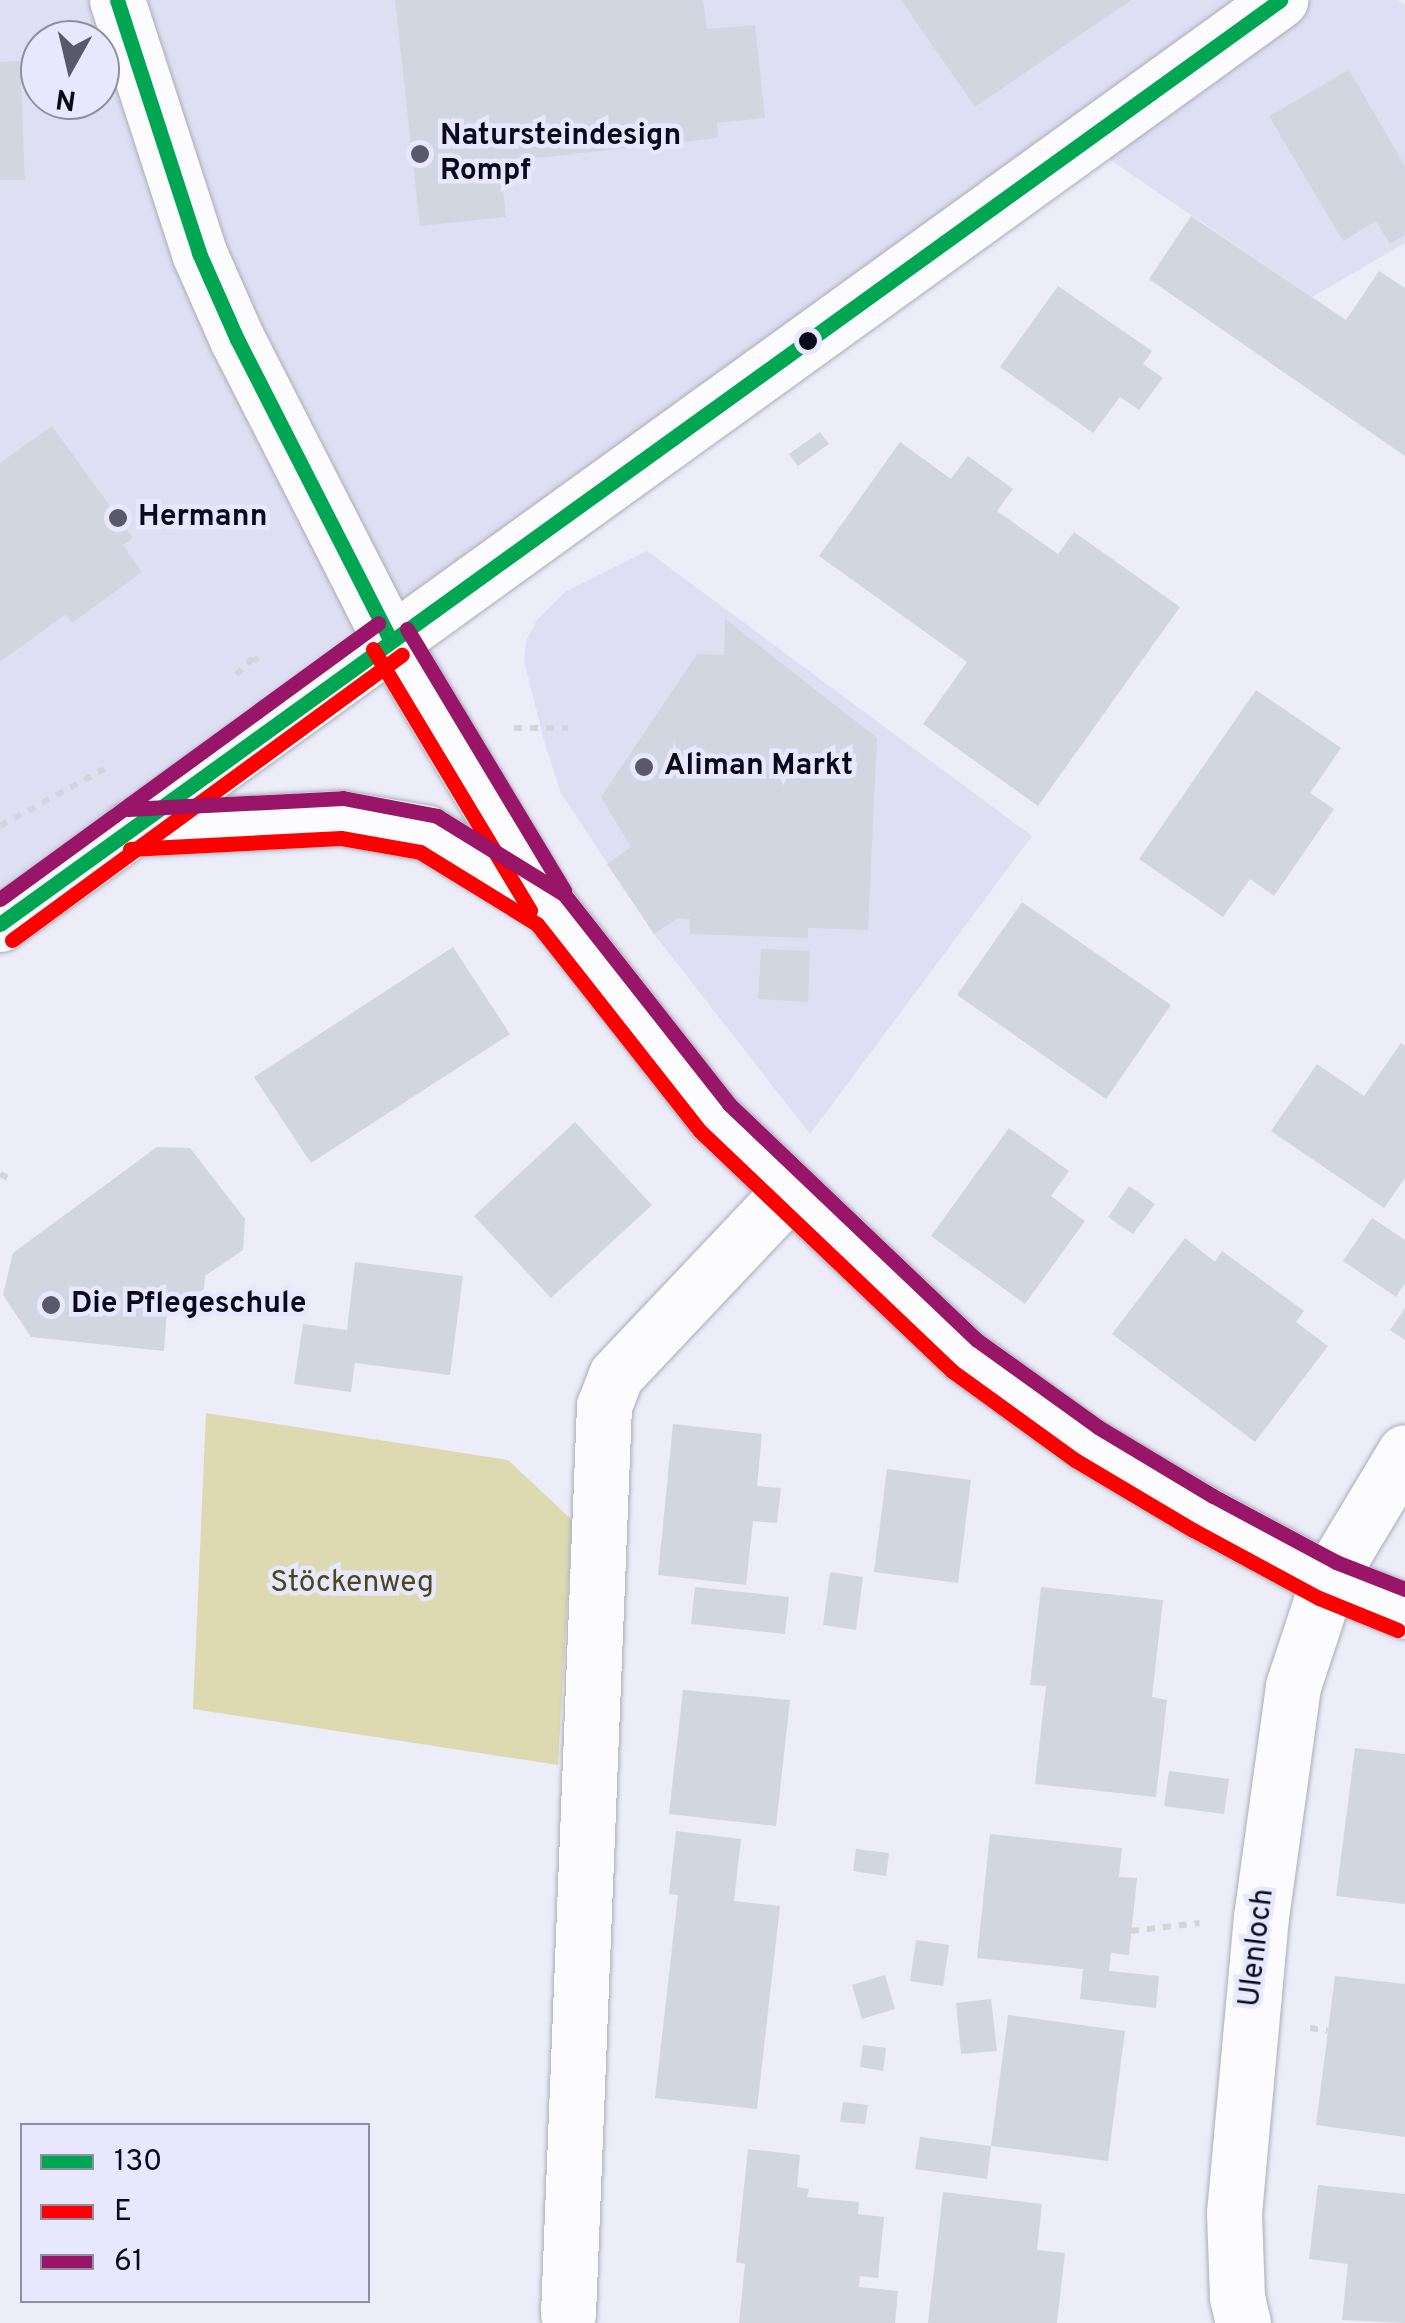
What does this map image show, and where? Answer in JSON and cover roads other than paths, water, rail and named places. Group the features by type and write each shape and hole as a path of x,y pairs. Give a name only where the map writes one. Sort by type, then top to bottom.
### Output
{"street":[{"path":"117,0 174,186 214,288 390,639 552,908 714,1117 964,1355 1087,1444 1203,1514 1328,1580 1405,1611"},
{"path":"0,924 1280,0"},
{"path":"129,829 342,818 427,833 552,908"},
{"path":"568,2314 604,1406 616,1375 789,1192"},
{"name":"Ulenloch","path":"1243,2323 1237,2298 1234,2213 1259,1934 1293,1686 1328,1580 1405,1452"}],"place":[{"name":"Natursteindesign Rompf","path":"420,154"},
{"name":"Hermann","path":"118,518"},
{"name":"Aliman Markt","path":"644,767"},
{"name":"Die Pflegeschule","path":"51,1305"}],"park label":[{"name":"Stöckenweg","path":"352,1584"}]}
